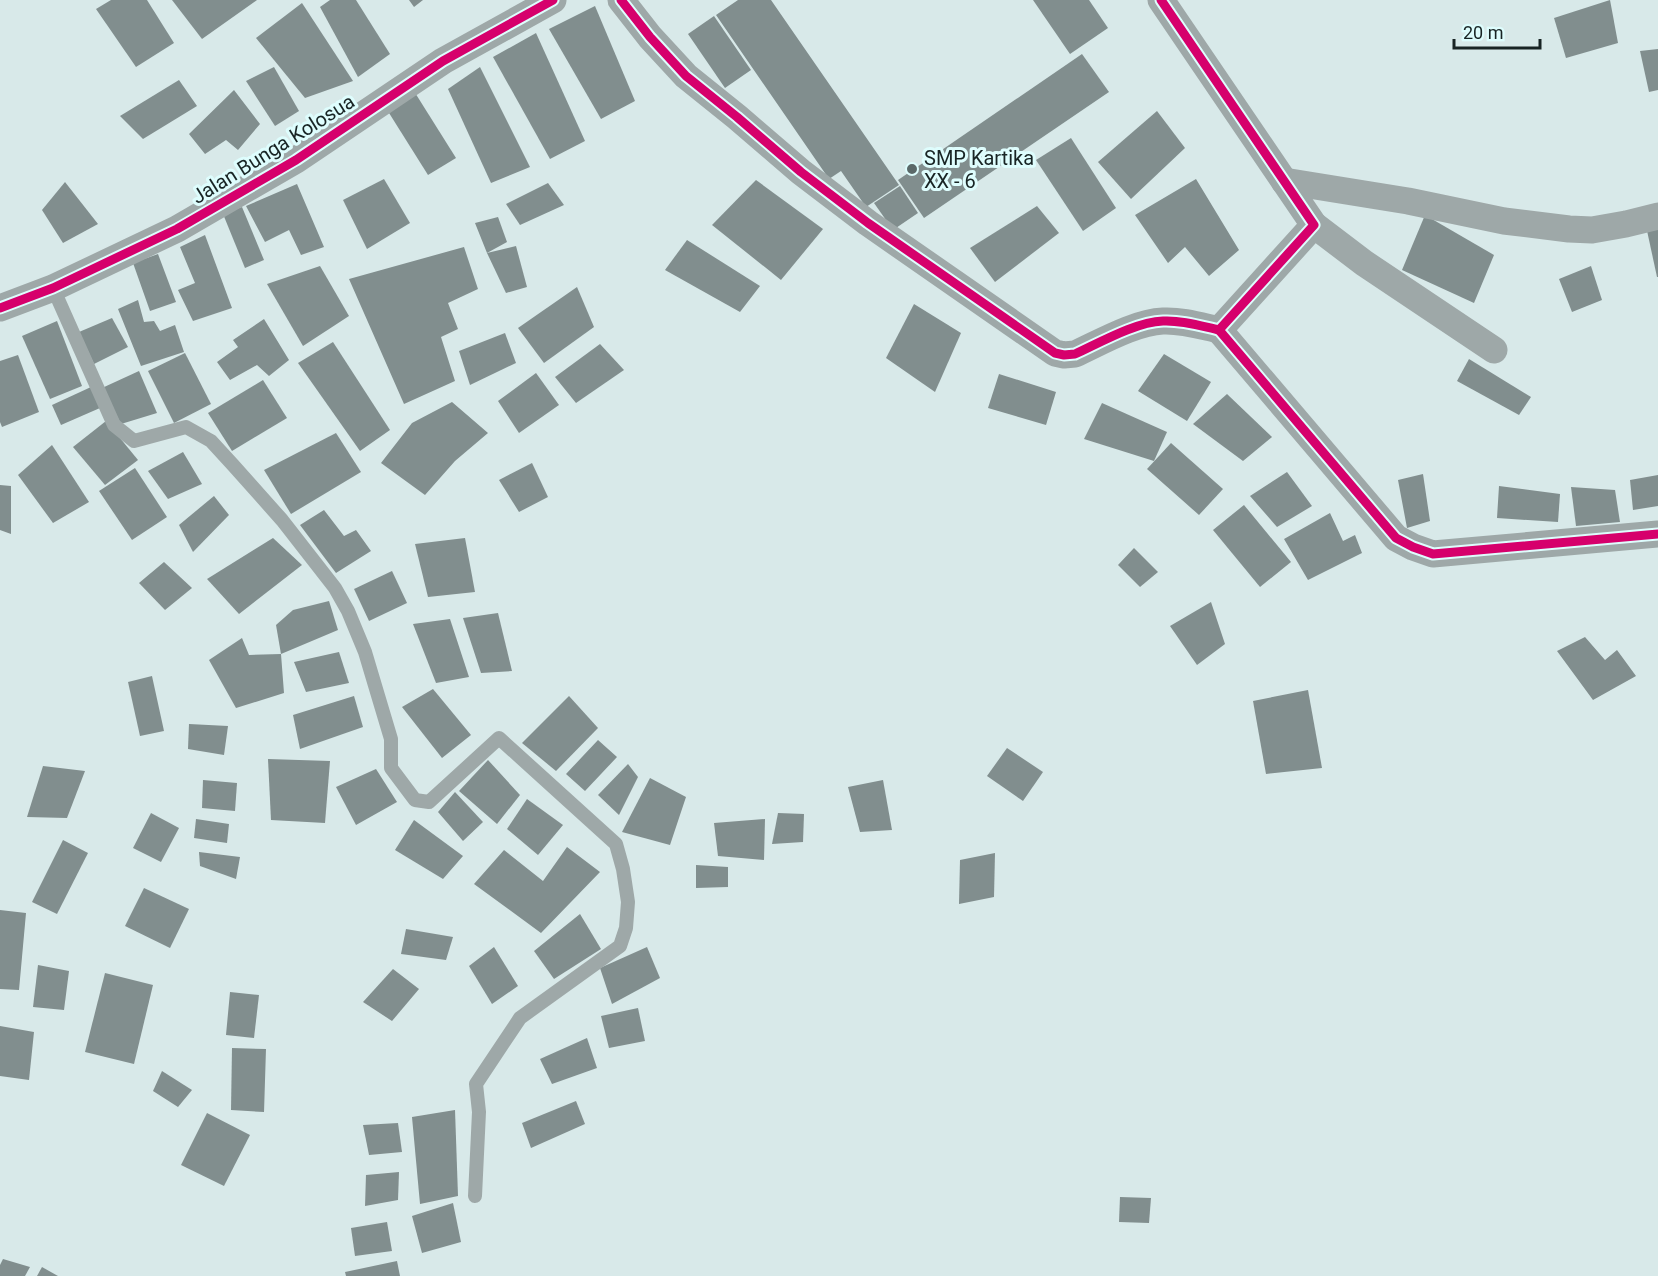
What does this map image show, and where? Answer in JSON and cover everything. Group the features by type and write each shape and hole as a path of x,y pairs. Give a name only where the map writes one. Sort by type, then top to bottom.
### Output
{"street":[{"name":"Jalan Bunga Kolosua","path":"0,308 53,288 177,228 296,160 443,61 553,0"},
{"path":"621,0 650,37 686,76 801,172 896,243 1055,353 1075,354 1146,323 1180,321 1219,330 1396,538 1413,547 1433,554 1658,534"},
{"path":"1161,0 1314,225 1364,263 1494,350"},
{"path":"1284,181 1408,201 1504,221 1569,229 1592,230 1658,216"},
{"path":"1219,330 1314,225"}],"lane":[{"path":"53,288 114,425 134,441 186,427 211,441 282,520 335,588 348,611 365,652 391,739 391,768 415,800 429,802 499,738 616,844 628,902 626,928 620,946 520,1018 477,1084 479,1112 475,1196"}],"building":[{"path":"111,0 147,0 174,43 136,67 96,9"},
{"path":"172,0 257,0 202,39"},
{"path":"330,0 356,0 390,54 358,77 320,7"},
{"path":"409,0 423,0 414,7"},
{"path":"738,0 771,0 899,185 866,207 841,171 829,179 716,15"},
{"path":"1033,0 1089,0 1108,28 1070,54"},
{"path":"1610,0 1618,43 1566,58 1554,18"},
{"path":"302,3 353,81 305,98 256,38"},
{"path":"595,6 635,101 601,119 549,29"},
{"path":"714,16 751,70 725,88 688,34"},
{"path":"536,33 585,141 550,159 493,57"},
{"path":"1658,49 1658,90 1649,92 1640,51"},
{"path":"1082,54 1109,92 924,218 898,180"},
{"path":"274,67 299,111 275,126 246,81"},
{"path":"480,67 530,167 491,183 448,89"},
{"path":"179,80 197,106 143,139 120,116"},
{"path":"412,88 456,158 428,175 384,105"},
{"path":"234,90 260,124 238,150 226,140 205,154 189,134"},
{"path":"1157,111 1185,148 1131,199 1098,162"},
{"path":"1071,138 1116,208 1083,231 1036,160"},
{"path":"384,179 410,223 367,249 343,200"},
{"path":"1196,179 1239,250 1209,276 1185,247 1168,263 1135,215"},
{"path":"756,180 823,229 781,280 712,225"},
{"path":"65,182 98,224 63,243 42,210"},
{"path":"548,183 564,205 520,225 506,204"},
{"path":"297,184 324,247 301,255 289,230 265,242 246,206"},
{"path":"900,186 918,213 893,230 874,203"},
{"path":"1037,206 1059,233 995,282 970,248"},
{"path":"242,207 264,260 245,268 223,214"},
{"path":"1425,215 1494,255 1474,303 1402,270"},
{"path":"498,217 507,242 487,253 475,223"},
{"path":"1658,222 1658,277 1657,277 1646,226"},
{"path":"205,235 232,308 193,321 178,290 195,283 180,247"},
{"path":"687,240 760,286 740,312 665,270"},
{"path":"516,246 527,287 506,293 487,253"},
{"path":"464,247 478,289 448,303 458,329 441,337 455,381 404,404 349,279"},
{"path":"158,254 176,302 150,311 133,263"},
{"path":"320,266 349,316 303,346 267,284"},
{"path":"1591,266 1602,300 1572,312 1559,279"},
{"path":"577,287 594,327 544,363 518,328"},
{"path":"138,300 144,322 154,321 160,331 175,325 184,352 141,366 118,309"},
{"path":"914,304 961,333 935,392 886,358"},
{"path":"112,318 128,347 94,364 79,332"},
{"path":"264,319 289,360 269,376 257,365 230,380 217,362 238,347 233,340"},
{"path":"57,321 82,386 50,399 22,336"},
{"path":"505,333 516,363 470,385 459,351"},
{"path":"333,342 390,430 360,451 298,363"},
{"path":"600,344 624,370 576,403 555,377"},
{"path":"185,353 211,404 174,423 148,371"},
{"path":"1164,354 1211,382 1187,421 1138,391"},
{"path":"18,355 39,412 2,427 0,422 0,361"},
{"path":"1469,359 1531,397 1519,415 1457,381"},
{"path":"139,371 157,413 121,424 102,388"},
{"path":"536,373 559,405 519,433 498,401"},
{"path":"999,374 1056,392 1046,425 988,408"},
{"path":"263,380 287,418 232,451 208,413"},
{"path":"91,387 100,408 61,425 52,405"},
{"path":"1227,394 1272,437 1243,461 1193,424"},
{"path":"452,402 488,433 455,461 425,495 381,463 412,423"},
{"path":"1102,403 1167,432 1154,461 1084,439"},
{"path":"106,421 138,460 105,485 73,447"},
{"path":"336,433 361,472 291,514 264,470"},
{"path":"1171,443 1223,489 1199,515 1147,469"},
{"path":"52,445 89,502 53,523 18,475"},
{"path":"183,452 202,484 168,499 148,471"},
{"path":"532,463 548,497 519,512 499,480"},
{"path":"135,468 167,517 132,540 99,491"},
{"path":"1287,472 1312,506 1277,527 1250,496"},
{"path":"1423,474 1430,521 1407,528 1398,480"},
{"path":"1658,475 1658,506 1633,510 1630,480"},
{"path":"0,485 11,486 11,534 0,530"},
{"path":"1499,486 1560,494 1558,522 1497,518"},
{"path":"1571,487 1615,490 1620,522 1576,526"},
{"path":"214,496 229,515 193,552 179,525"},
{"path":"1244,505 1291,562 1260,587 1213,530"},
{"path":"324,510 344,536 356,530 371,551 336,573 300,525"},
{"path":"1330,513 1343,541 1355,535 1362,553 1308,580 1284,539"},
{"path":"273,538 302,565 239,614 207,579"},
{"path":"465,538 475,592 428,597 415,544"},
{"path":"1134,548 1158,572 1140,587 1118,565"},
{"path":"164,562 192,588 165,610 139,583"},
{"path":"392,571 407,603 369,621 354,589"},
{"path":"329,601 338,630 281,654 276,625 293,610"},
{"path":"1211,602 1225,644 1197,665 1170,626"},
{"path":"498,613 512,671 481,673 463,618"},
{"path":"450,619 469,677 436,683 413,624"},
{"path":"1585,637 1605,660 1617,650 1636,676 1593,700 1557,651"},
{"path":"242,638 249,655 281,654 284,693 236,708 209,660"},
{"path":"339,652 349,683 306,692 294,662"},
{"path":"152,676 164,731 140,736 128,682"},
{"path":"433,689 471,735 442,758 402,707"},
{"path":"1308,690 1322,768 1266,774 1253,701"},
{"path":"354,696 363,727 300,749 293,715"},
{"path":"569,696 598,728 556,771 522,743"},
{"path":"189,724 228,726 224,755 188,749"},
{"path":"598,740 617,757 585,791 566,774"},
{"path":"1007,748 1043,772 1023,801 987,776"},
{"path":"268,759 330,761 325,823 271,820"},
{"path":"488,760 520,795 497,824 459,791"},
{"path":"628,764 638,777 619,815 598,795"},
{"path":"43,766 85,771 67,818 27,817"},
{"path":"376,769 397,802 356,825 336,787"},
{"path":"650,778 686,797 670,845 622,832"},
{"path":"203,780 237,783 235,811 202,808"},
{"path":"883,780 892,830 860,832 848,787"},
{"path":"455,792 483,822 463,841 438,812"},
{"path":"527,799 563,825 538,855 507,829"},
{"path":"151,813 179,828 161,862 133,848"},
{"path":"778,813 804,814 803,842 772,844"},
{"path":"196,819 229,824 227,843 194,838"},
{"path":"765,819 764,860 718,856 714,823"},
{"path":"414,820 463,856 443,879 395,850"},
{"path":"63,840 88,853 57,914 32,902"},
{"path":"567,847 600,872 541,933 474,884 504,850 543,881"},
{"path":"199,852 240,857 236,879 200,866"},
{"path":"995,853 994,897 959,904 960,860"},
{"path":"696,865 728,867 728,887 696,888"},
{"path":"144,888 189,909 170,948 125,926"},
{"path":"0,910 26,913 19,990 0,989"},
{"path":"580,914 601,949 554,979 534,951"},
{"path":"406,929 453,937 446,960 401,954"},
{"path":"494,947 518,986 492,1004 469,966"},
{"path":"647,947 660,978 612,1004 600,968"},
{"path":"38,965 69,971 64,1010 33,1007"},
{"path":"393,969 419,989 392,1021 363,1002"},
{"path":"105,973 153,985 134,1064 85,1052"},
{"path":"230,992 259,995 254,1038 226,1035"},
{"path":"638,1008 645,1041 609,1048 601,1016"},
{"path":"0,1026 34,1032 29,1080 0,1076"},
{"path":"587,1038 597,1068 552,1084 540,1059"},
{"path":"232,1048 266,1049 264,1112 231,1110"},
{"path":"162,1071 192,1090 178,1107 153,1091"},
{"path":"576,1101 585,1124 531,1148 522,1123"},
{"path":"455,1110 458,1196 420,1204 412,1117"},
{"path":"207,1113 250,1135 224,1186 181,1165"},
{"path":"398,1123 402,1152 369,1155 363,1125"},
{"path":"399,1172 398,1200 365,1206 366,1175"},
{"path":"1120,1197 1151,1198 1149,1223 1119,1222"},
{"path":"453,1203 461,1242 422,1253 412,1216"},
{"path":"387,1222 392,1251 355,1256 351,1228"},
{"path":"3,1259 30,1267 25,1276 0,1276 0,1265"},
{"path":"397,1261 400,1276 346,1276 345,1272"},
{"path":"42,1267 58,1276 37,1276"}],"cycle path":[{"path":"0,308 53,288 177,229 296,160 443,61 553,0"},
{"path":"621,0 650,37 686,76 801,172 868,223 1055,353 1075,354 1119,333 1153,322 1177,321 1219,330"},
{"path":"1161,0 1314,225 1219,330 1396,538 1433,554 1658,534"}],"place":[{"name":"SMP Kartika XX - 6","path":"912,169"}]}
